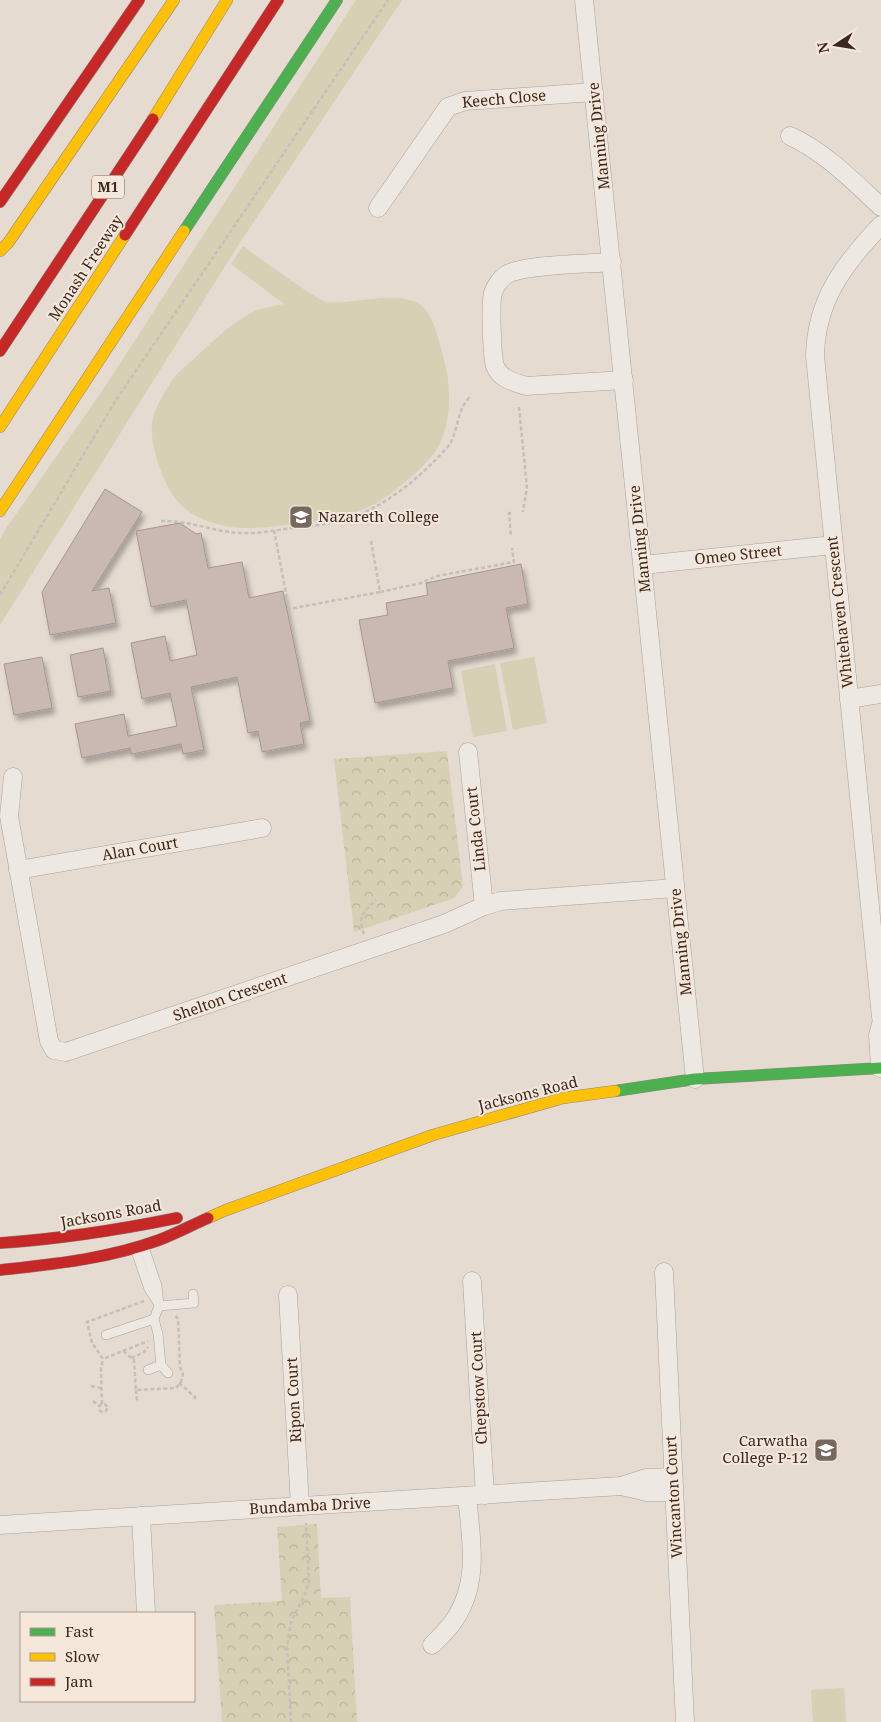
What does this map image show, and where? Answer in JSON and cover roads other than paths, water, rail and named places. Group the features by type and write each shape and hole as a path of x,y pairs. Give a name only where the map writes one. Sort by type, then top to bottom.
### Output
{"main road":[{"path":"0,202 139,0"},
{"path":"0,252 174,0"},
{"name":"Monash Freeway","path":"0,350 169,95 227,0"},
{"name":"Monash Freeway","path":"0,427 278,0"},
{"path":"0,511 337,0"},
{"path":"165,175 257,53"},
{"name":"Jacksons Road","path":"0,1270 75,1262 139,1246 181,1231 226,1210 433,1135 563,1098 695,1078 881,1068"},
{"name":"Jacksons Road","path":"0,1243 49,1240 114,1231 226,1210"}],"street":[{"name":"Manning Drive","path":"584,0 695,1078"},
{"name":"Keech Close","path":"378,208 448,107 465,101 594,92"},
{"path":"790,136 824,156 881,207"},
{"name":"Whitehaven Crescent","path":"881,225 861,246 838,276 824,306 815,341 816,378 849,699 874,881 881,1017"},
{"path":"612,262 522,268 506,275 496,287 491,302 494,362 500,372 510,382 526,386 624,380"},
{"name":"Omeo Street","path":"643,564 833,545"},
{"path":"849,699 881,694"},
{"name":"Linda Court","path":"468,752 484,906"},
{"name":"Shelton Crescent","path":"13,777 9,816 49,1041 54,1050 66,1052 444,924 484,906 513,899 675,888"},
{"name":"Alan Court","path":"18,870 262,828"},
{"path":"881,1024 878,1035 881,1068"},
{"name":"Wincanton Court","path":"664,1272 685,1722"},
{"name":"Chepstow Court","path":"432,1645 454,1621 464,1603 471,1579 473,1563 476,1496 472,1280"},
{"name":"Ripon Court","path":"288,1295 300,1506"},
{"name":"Bundamba Drive","path":"0,1525 621,1486 647,1492 674,1484"},
{"path":"141,1516 146,1612"}],"lane":[{"path":"139,1246 157,1286 159,1306 154,1319 158,1334 161,1365 168,1373"},
{"path":"159,1306 194,1303 193,1294"},
{"path":"106,1335 154,1319"},
{"path":"148,1370 161,1365"}],"place":[{"name":"Nazareth College","path":"301,517"},
{"name":"Carwatha College P-12","path":"826,1450"}]}
